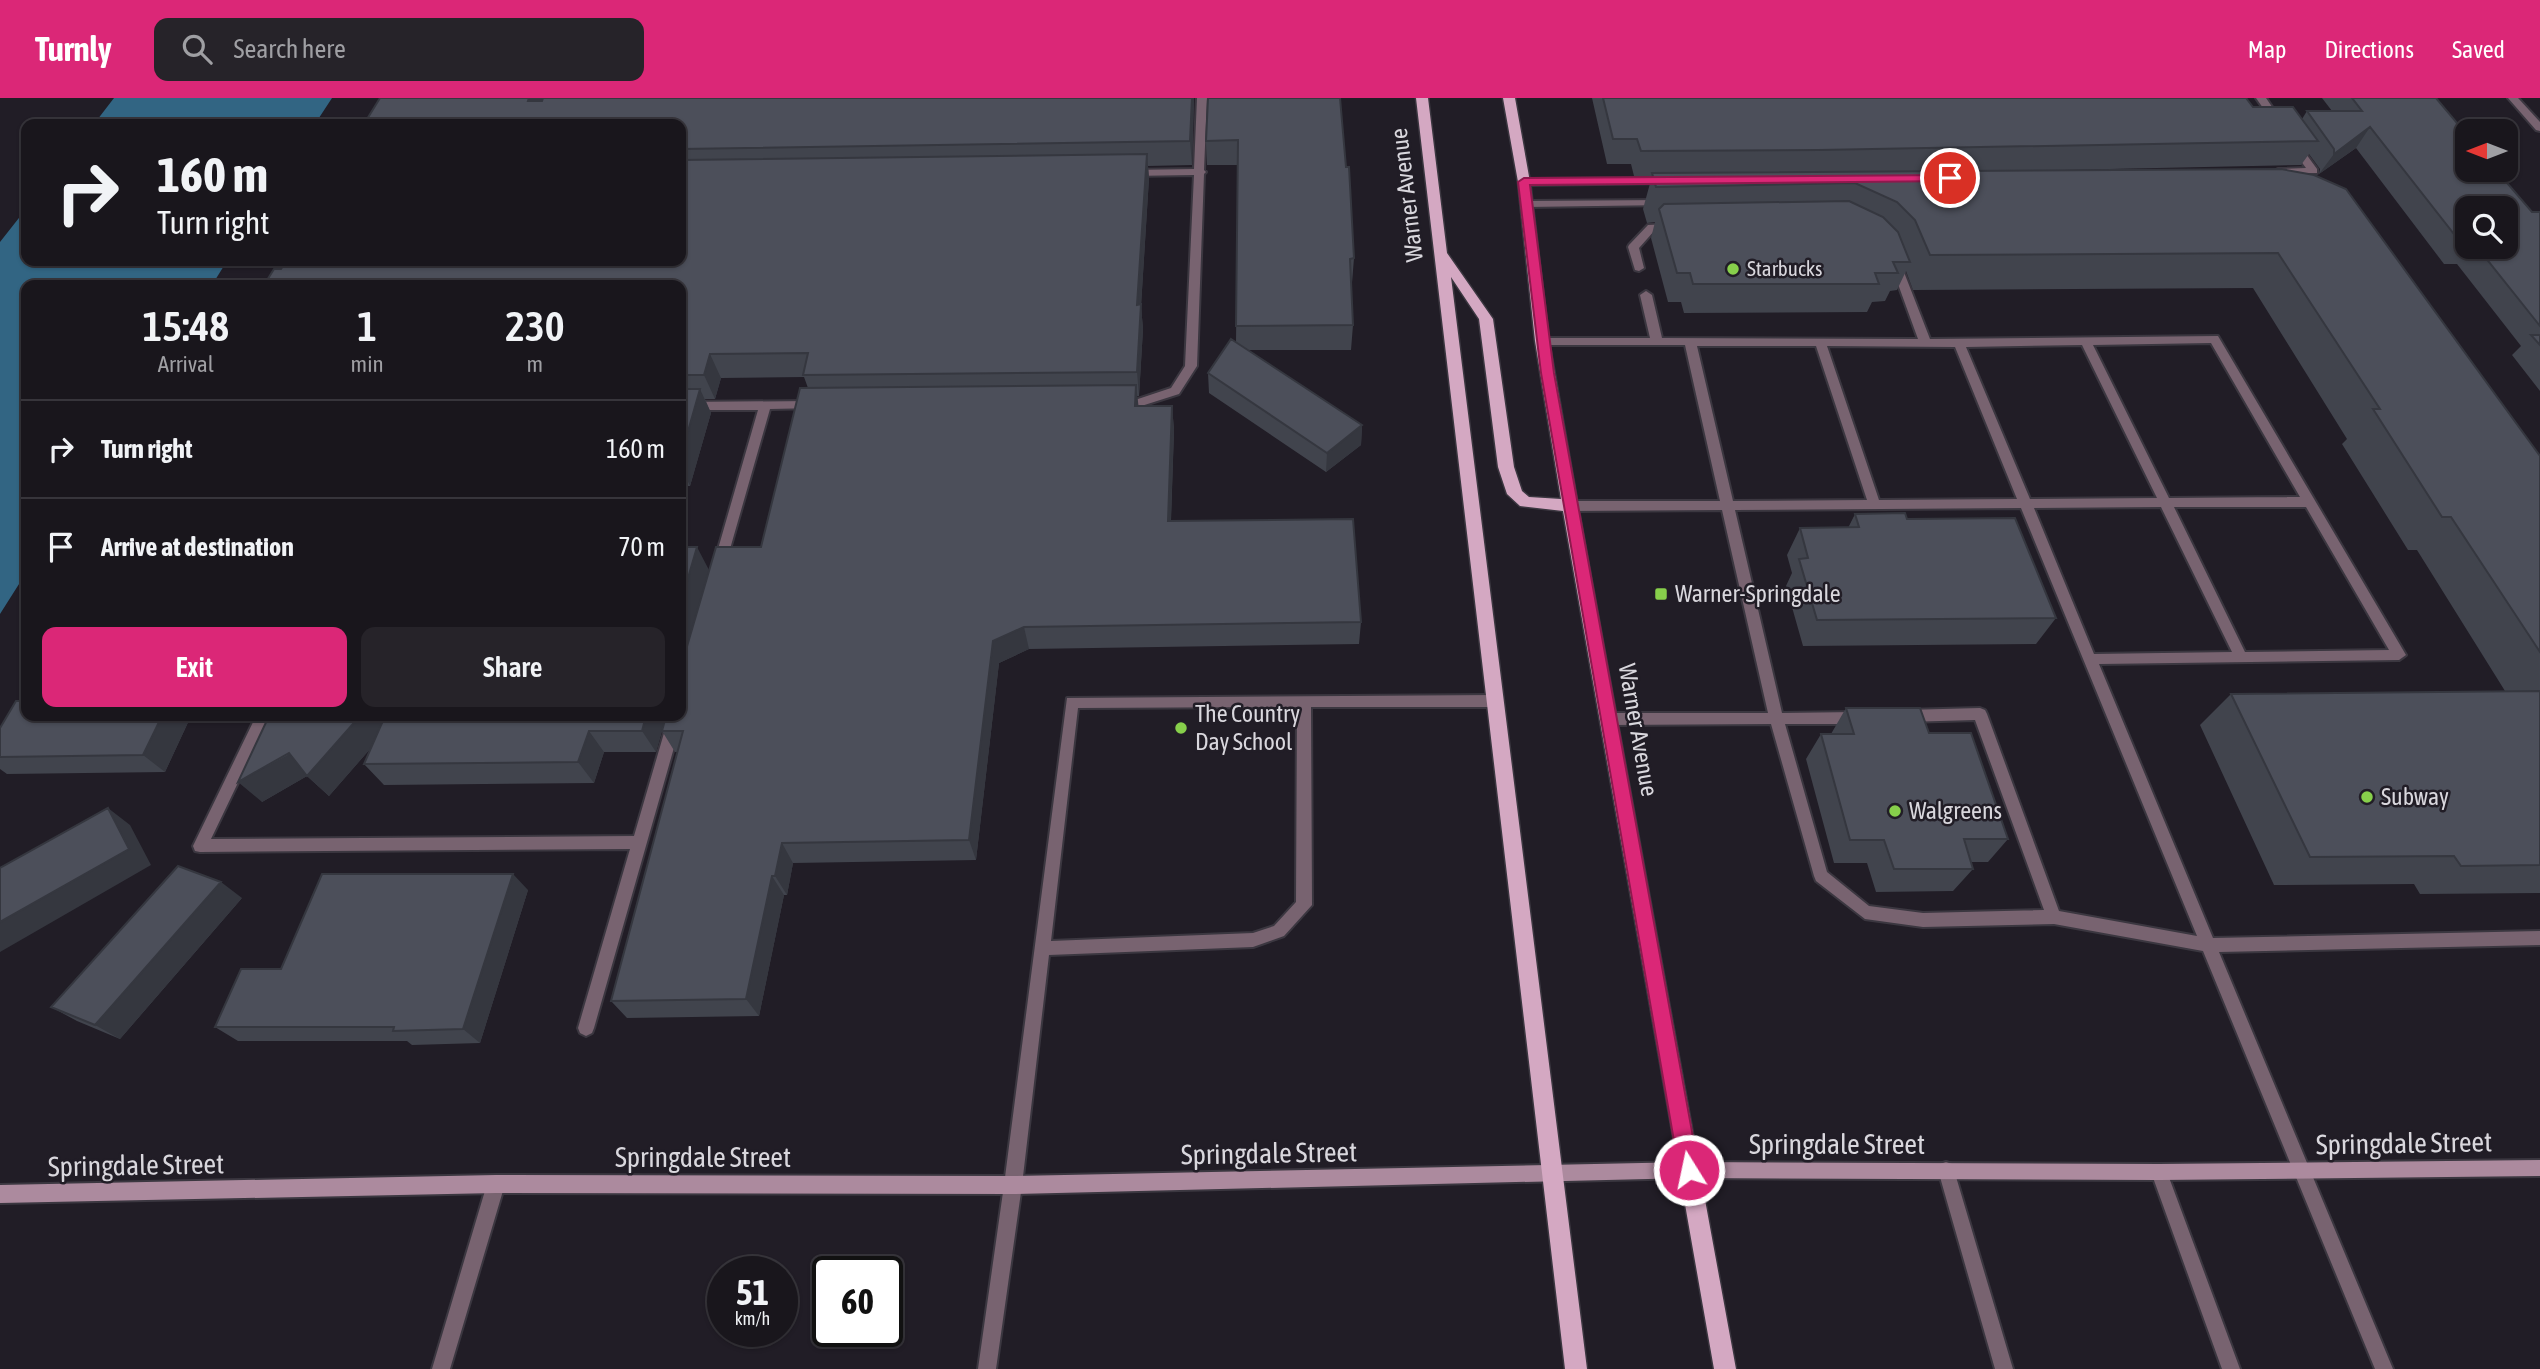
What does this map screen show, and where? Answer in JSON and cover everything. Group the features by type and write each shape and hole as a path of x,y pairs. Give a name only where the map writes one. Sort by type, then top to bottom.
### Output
{"main road":[{"name":"Warner Avenue","path":"1422,98 1576,1369"},
{"name":"Warner Avenue","path":"1508,98 1524,182 1542,341 1570,506 1725,1369"},
{"path":"1441,253 1486,319 1506,467 1515,494 1525,502 1570,506"},
{"name":"Springdale Street","path":"0,1194 496,1184 1013,1185 1689,1170 2159,1172 2540,1168"}],"street":[{"path":"1107,404 1135,404 1175,391 1191,366 1202,98"},
{"path":"2261,98 2283,130"},
{"path":"2513,98 2540,128"},
{"path":"2271,172 2313,171 2291,140"},
{"path":"1119,173 1201,172"},
{"path":"1524,182 1678,181"},
{"path":"1526,204 1676,203"},
{"path":"1639,268 1633,247 1652,227 1679,227"},
{"path":"1885,250 1893,259 1925,342"},
{"path":"1646,295 1657,342"},
{"path":"1542,341 1959,343 2214,339 2399,654 2091,659"},
{"path":"2086,341 2241,657"},
{"path":"1690,342 1730,505 1777,720 1821,876 1865,912 1923,920 2054,917 2210,945 2540,938"},
{"path":"1819,342 1875,505"},
{"path":"1959,343 2384,1369"},
{"path":"715,579 765,405"},
{"path":"686,407 820,405"},
{"path":"1570,506 2309,502"},
{"path":"987,1369 1013,1185 1072,702 1495,701"},
{"path":"1041,948 1253,940 1279,931 1304,905 1304,702"},
{"path":"1610,719 1777,720 1980,714 2054,917"},
{"path":"261,721 200,846 640,842"},
{"path":"586,1028 675,721"},
{"path":"1947,1170 2004,1369"},
{"path":"2159,1172 2231,1369"},
{"path":"441,1369 496,1184"}],"water":[{"path":"114,98 332,98 318,119 98,119"},
{"path":"21,215 21,266 224,266 215,280 21,280 21,581 0,614 0,242"}],"building":[{"path":"380,98 529,98 528,101 542,101 543,98 1192,98 1190,141 686,149 686,119 367,119"},
{"path":"1208,98 1340,98 1346,167 1349,167 1354,258 1350,259 1353,325 1236,326 1238,140 1206,141"},
{"path":"1603,98 2246,98 2253,107 2293,107 2318,141 1641,151 1637,139 1613,139"},
{"path":"2352,98 2436,98 2455,121 2455,182 2506,182 2532,212 2540,212 2540,326 2487,259 2518,259 2518,196 2455,196 2455,235 2370,127 2334,154 2334,149 2307,111 2362,111"},
{"path":"1147,154 1137,305 1141,304 1137,372 803,375 808,353 710,354 704,375 686,375 686,280 267,280 274,269 281,269 283,266 686,266 686,160"},
{"path":"2281,169 2314,175 2346,189 2540,456 2540,652 2451,517 2442,517 2373,409 2380,409 2278,253 1930,255 1915,220 1897,202 1855,183 1656,187 1652,173"},
{"path":"1849,201 1883,217 1898,232 1910,262 1893,262 1898,273 1875,273 1879,284 1693,284 1690,273 1677,273 1659,209 1664,204"},
{"path":"2531,335 2540,335 2540,345"},
{"path":"1231,339 1362,425 1327,453 1208,373"},
{"path":"1136,385 1135,406 1172,406 1168,521 1353,519 1361,622 1024,627 993,641 969,840 782,843 775,876 772,876 746,999 611,1001 683,731 662,731 665,721 686,721 686,650 716,547 761,547 800,388"},
{"path":"686,389 700,389 686,438"},
{"path":"1905,513 1907,519 2015,518 2056,618 1817,620 1799,559 1808,558 1800,528 1859,527 1855,514"},
{"path":"686,547 697,547 686,585"},
{"path":"2540,691 2540,865 2461,866 2454,856 2310,857 2231,694"},
{"path":"16,701 21,701 21,721 160,721 143,755 0,757 0,728"},
{"name":"Walgreens","path":"1846,708 1920,708 1929,733 1971,733 2008,839 1964,839 1973,869 1894,869 1884,840 1850,840 1821,734 1854,734"},
{"path":"267,721 356,721 307,776 289,753 238,782"},
{"path":"383,721 645,721 642,731 589,731 578,762 364,764"},
{"path":"108,808 129,849 0,922 0,868"},
{"path":"178,866 221,882 95,1025 51,1007"},
{"path":"322,874 513,874 463,1029 393,1031 394,1027 215,1027 241,969 281,969"}],"place":[{"name":"Starbucks","path":"1733,269"},
{"name":"Warner-Springdale","path":"1661,594"},
{"name":"The Country Day School","path":"1181,728"},
{"name":"Subway","path":"2367,797"},
{"name":"Walgreens","path":"1895,811"}],"route":[{"path":"1689,1170 1547,373 1524,182 1950,178"}]}
